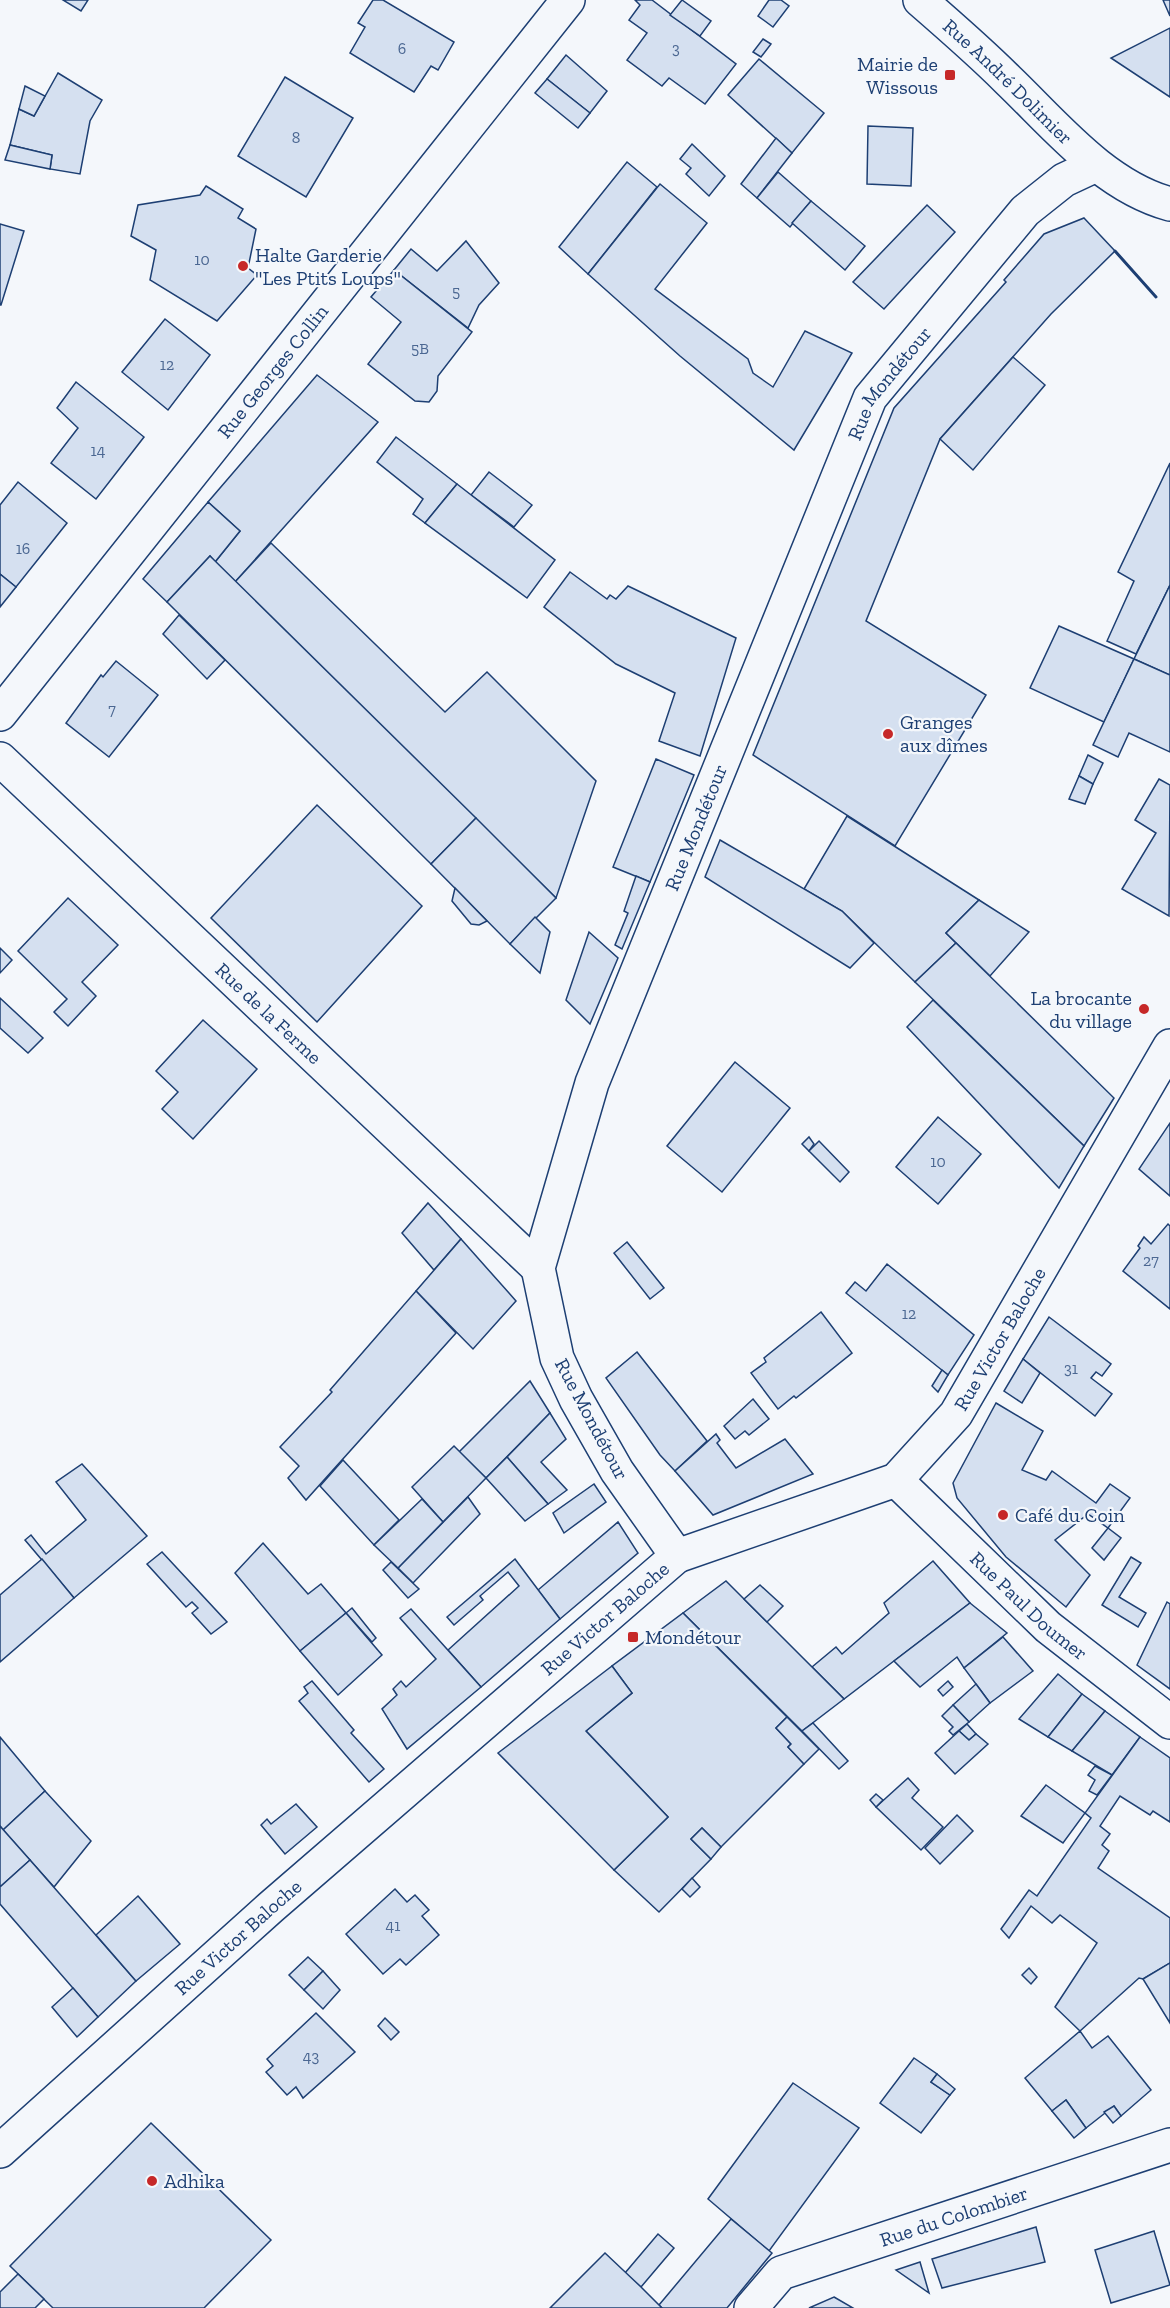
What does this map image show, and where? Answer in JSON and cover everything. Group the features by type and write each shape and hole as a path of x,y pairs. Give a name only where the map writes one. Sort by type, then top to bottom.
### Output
{"street":[{"name":"Rue Georges Collin","path":"0,714 568,0"},
{"name":"Rue André Dolimier","path":"920,0 997,69 1096,165 1146,197 1170,204"},
{"name":"Rue Mondétour","path":"677,1556 617,1471 576,1400 556,1358 538,1268 592,1083 870,398 1025,211 1064,180 1096,165"},
{"name":"Rue de la Ferme","path":"0,759 538,1268"},
{"name":"Rue Victor Baloche","path":"0,2151 271,1906 677,1556 896,1480 956,1414 1170,1046"},
{"name":"Rue Paul Doumer","path":"896,1480 1048,1627 1170,1722"},
{"name":"Rue du Colombier","path":"751,2308 781,2273 1170,2145"}],"building":[{"path":"63,0 88,0 81,11"},
{"path":"373,0 383,0 454,42 438,70 431,66 414,92 350,53 365,27 358,23"},
{"path":"635,0 652,0 736,64 705,104 669,78 662,86 627,60 647,33 629,20 640,5"},
{"path":"682,0 711,21 700,36 670,15"},
{"path":"769,0 781,0 789,6 773,27 758,16"},
{"path":"1163,0 1170,0 1170,16"},
{"path":"1170,28 1170,97 1111,58"},
{"path":"763,39 771,44 761,57 753,52"},
{"path":"566,55 607,91 590,113 547,79"},
{"path":"759,59 824,113 792,153 728,95"},
{"path":"58,73 102,100 90,121 80,174 50,169 52,155 10,145 19,109 34,116"},
{"path":"285,77 353,118 306,197 238,156"},
{"path":"547,79 590,113 578,128 535,93"},
{"path":"25,86 45,96 34,116 19,109"},
{"path":"868,126 913,128 911,186 867,184"},
{"path":"776,138 792,153 757,198 741,184"},
{"path":"692,144 725,176 709,196 686,174 691,168 680,159"},
{"path":"10,145 52,155 50,169 5,160"},
{"path":"627,162 657,187 588,274 559,247"},
{"path":"778,172 811,201 790,227 757,198"},
{"path":"660,184 707,223 655,289 748,359 753,373 773,387 805,331 852,353 794,450 680,356 588,274"},
{"path":"206,186 243,209 238,218 256,229 248,268 257,275 217,321 150,280 156,250 131,236 138,205 200,195"},
{"path":"811,201 865,246 845,270 792,223"},
{"path":"927,205 955,232 884,309 853,282"},
{"path":"1084,218 1115,251 1051,314 940,439 866,621 986,695 895,846 753,755 894,408 1006,282 1004,280 1044,234"},
{"path":"0,224 24,231 1,305 0,305"},
{"path":"466,241 499,283 479,305 468,328 394,270 411,249 437,271"},
{"path":"394,270 472,332 438,376 437,391 429,402 415,401 368,364 401,322 371,297"},
{"path":"165,319 210,355 168,410 122,372"},
{"path":"1013,357 1045,385 973,470 940,439"},
{"path":"317,375 378,422 235,582 215,562 240,531 208,502"},
{"path":"76,382 144,437 96,499 51,463 78,428 57,408"},
{"path":"396,437 457,484 425,523 413,514 423,499 377,462"},
{"path":"1170,463 1170,585 1136,654 1107,641 1134,581 1118,572"},
{"path":"489,472 532,505 514,527 471,495"},
{"path":"18,482 67,523 16,587 0,574 0,505"},
{"path":"457,484 555,560 527,598 425,523"},
{"path":"208,502 240,531 215,562 210,556 167,602 143,579"},
{"path":"271,543 445,712 487,672 596,781 556,898 235,582"},
{"path":"210,556 476,818 431,864 167,602"},
{"path":"570,572 607,599 610,595 616,599 628,586 736,638 700,756 659,741 675,693 616,664 544,607"},
{"path":"0,574 16,587 0,607"},
{"path":"1170,585 1170,675 1134,659"},
{"path":"179,615 225,660 207,679 163,634"},
{"path":"1059,626 1134,659 1104,722 1030,688"},
{"path":"1134,659 1170,675 1170,752 1129,733 1118,757 1093,745"},
{"path":"116,661 158,695 109,757 66,723 101,675 103,677"},
{"path":"1088,755 1103,763 1093,784 1079,776"},
{"path":"656,759 694,775 650,882 613,867"},
{"path":"1079,776 1093,784 1085,804 1069,799"},
{"path":"1159,779 1170,785 1169,916 1122,889 1156,833 1135,820"},
{"path":"317,805 422,906 317,1022 211,918"},
{"path":"847,816 979,900 946,933 956,943 915,982 842,911 804,889"},
{"path":"476,818 556,898 510,944 431,864"},
{"path":"720,840 842,911 874,943 850,968 705,877"},
{"path":"636,876 650,882 622,949 615,945 628,913 624,911"},
{"path":"455,888 487,921 479,925 471,924 452,901"},
{"path":"68,898 118,945 82,982 96,996 68,1026 54,1012 67,999 18,951"},
{"path":"979,900 1029,932 990,976 946,933"},
{"path":"535,917 550,932 540,973 510,944"},
{"path":"589,932 618,958 590,1024 566,1000"},
{"path":"956,943 1114,1098 1084,1146 915,982"},
{"path":"0,948 12,960 0,973"},
{"path":"0,998 43,1038 28,1053 0,1028"},
{"path":"933,1000 1084,1146 1059,1188 907,1027"},
{"path":"203,1020 257,1069 193,1139 162,1109 178,1092 156,1071"},
{"path":"735,1062 790,1108 722,1192 667,1146"},
{"path":"938,1117 981,1154 938,1204 896,1167"},
{"path":"1170,1123 1170,1196 1139,1169"},
{"path":"809,1137 814,1144 809,1151 802,1144"},
{"path":"819,1141 849,1172 840,1182 809,1151"},
{"path":"428,1203 461,1239 434,1270 402,1233"},
{"path":"1168,1224 1170,1226 1170,1309 1123,1271 1140,1248 1138,1246 1144,1237 1151,1244"},
{"path":"461,1239 516,1301 473,1349 416,1291"},
{"path":"627,1242 664,1288 650,1299 614,1253"},
{"path":"887,1264 974,1335 948,1375 846,1293 855,1282 866,1291"},
{"path":"416,1291 456,1333 306,1500 288,1478 299,1466 280,1447 332,1392 330,1390"},
{"path":"821,1312 852,1353 796,1398 794,1396 778,1409 751,1373 766,1362 764,1358"},
{"path":"1049,1317 1111,1364 1102,1376 1096,1372 1091,1378 1112,1394 1095,1416 1023,1359"},
{"path":"637,1352 707,1441 675,1471 660,1455 606,1378"},
{"path":"1023,1359 1040,1373 1022,1403 1004,1391"},
{"path":"942,1370 948,1375 938,1392 932,1386"},
{"path":"530,1381 550,1413 486,1478 459,1452"},
{"path":"753,1399 769,1419 749,1435 745,1431 735,1439 724,1426"},
{"path":"996,1403 1043,1431 1022,1470 1046,1480 1052,1471 1096,1503 1110,1484 1130,1498 1108,1528 1088,1514 1055,1540 1090,1575 1066,1607 1006,1557 957,1498 953,1483"},
{"path":"550,1413 566,1439 541,1462 567,1490 548,1504 507,1457"},
{"path":"716,1434 720,1440 717,1443 736,1468 785,1439 813,1474 713,1515 675,1471"},
{"path":"454,1446 486,1478 443,1522 412,1487"},
{"path":"507,1457 548,1504 525,1521 486,1478"},
{"path":"343,1460 399,1520 374,1545 320,1486"},
{"path":"82,1464 147,1536 74,1598 25,1540 31,1535 46,1554 86,1520 56,1482"},
{"path":"594,1484 606,1502 564,1533 553,1513"},
{"path":"468,1497 480,1514 413,1583 398,1568"},
{"path":"422,1499 443,1522 398,1568 374,1545"},
{"path":"618,1522 638,1553 560,1619 538,1590"},
{"path":"1108,1528 1121,1538 1104,1560 1092,1548"},
{"path":"263,1543 308,1594 321,1584 346,1613 300,1651 235,1573"},
{"path":"162,1552 227,1622 211,1634 192,1613 198,1608 192,1602 186,1607 147,1564"},
{"path":"1131,1557 1141,1563 1119,1597 1146,1613 1138,1627 1102,1605"},
{"path":"42,1559 74,1598 0,1662 0,1595"},
{"path":"515,1559 560,1619 481,1687 448,1650 519,1586 508,1572 480,1596 483,1600 454,1625 447,1617"},
{"path":"933,1561 970,1603 844,1699 812,1667 836,1647 842,1654 889,1613 884,1603"},
{"path":"391,1562 419,1589 408,1598 383,1570"},
{"path":"726,1581 844,1699 802,1731 683,1613"},
{"path":"760,1585 783,1606 767,1622 744,1599"},
{"path":"1167,1602 1170,1604 1170,1689 1137,1665"},
{"path":"970,1603 1007,1633 964,1668 957,1657 920,1687 894,1661"},
{"path":"352,1608 376,1638 372,1642 346,1613"},
{"path":"411,1609 481,1687 407,1749 382,1709 397,1695 393,1689 401,1681 406,1687 436,1659 400,1618"},
{"path":"346,1613 382,1655 338,1695 300,1651"},
{"path":"683,1613 787,1717 776,1728 791,1744 788,1747 804,1764 721,1847 702,1828 691,1839 711,1859 659,1912 614,1870 668,1817 586,1731 632,1693 612,1666"},
{"path":"1003,1637 1033,1671 990,1703 964,1668"},
{"path":"612,1666 632,1693 586,1731 668,1817 614,1870 498,1753"},
{"path":"1058,1674 1082,1694 1048,1737 1019,1719"},
{"path":"312,1681 354,1730 351,1733 384,1769 369,1782 299,1701 308,1693 304,1687"},
{"path":"948,1681 953,1687 943,1696 938,1690"},
{"path":"976,1684 990,1703 969,1722 953,1705"},
{"path":"1082,1694 1105,1711 1072,1751 1048,1737"},
{"path":"953,1705 969,1722 953,1735 949,1731 953,1727 942,1716"},
{"path":"1105,1711 1140,1737 1112,1775 1072,1751"},
{"path":"787,1717 819,1749 804,1764 788,1747 791,1744 776,1728"},
{"path":"813,1723 848,1761 839,1769 802,1731"},
{"path":"967,1724 976,1734 969,1740 959,1731"},
{"path":"959,1731 969,1740 976,1734 988,1744 955,1774 935,1753"},
{"path":"0,1737 45,1791 3,1830 0,1826"},
{"path":"1140,1737 1170,1758 1170,1822 1153,1811 1150,1815 1120,1796 1100,1826 1110,1834 1102,1845 1109,1851 1098,1868 1170,1918 1170,1963 1143,1979 1139,1978 1080,2031 1055,2007 1097,1943 1060,1915 1052,1923 1031,1906 1009,1938 1001,1929 1029,1890 1037,1896 1091,1818 1085,1813"},
{"path":"1095,1766 1112,1775 1097,1795 1089,1791 1095,1780 1088,1775"},
{"path":"908,1778 919,1790 912,1798 943,1827 921,1850 876,1807"},
{"path":"1046,1785 1085,1813 1063,1843 1021,1816"},
{"path":"45,1791 91,1841 54,1887 3,1830"},
{"path":"876,1794 883,1800 876,1807 870,1800"},
{"path":"296,1804 317,1827 285,1854 261,1825 267,1819 271,1824"},
{"path":"957,1815 973,1831 940,1864 925,1848"},
{"path":"0,1826 30,1860 0,1887"},
{"path":"702,1828 721,1847 711,1859 691,1839"},
{"path":"30,1860 136,1981 98,2017 0,1904 0,1887"},
{"path":"692,1878 700,1887 690,1897 682,1889"},
{"path":"395,1889 407,1902 415,1895 429,1910 422,1916 439,1935 406,1965 400,1959 383,1974 346,1934"},
{"path":"138,1896 180,1944 136,1981 96,1935"},
{"path":"308,1957 323,1971 304,1990 289,1975"},
{"path":"1170,1963 1170,2023 1143,1979"},
{"path":"1029,1968 1037,1977 1031,1984 1022,1975"},
{"path":"323,1971 340,1990 323,2009 304,1990"},
{"path":"73,1988 98,2017 77,2037 52,2007"},
{"path":"316,2013 355,2052 303,2098 296,2087 287,2095 266,2072 273,2066 267,2059"},
{"path":"385,2018 399,2032 391,2040 378,2026"},
{"path":"1080,2031 1092,2048 1108,2036 1151,2090 1121,2116 1114,2106 1086,2128 1066,2100 1052,2111 1025,2078"},
{"path":"914,2058 937,2074 931,2082 950,2095 921,2133 880,2103"},
{"path":"937,2074 955,2089 950,2095 931,2082"},
{"path":"793,2083 859,2128 769,2251 708,2199"},
{"path":"1066,2100 1086,2128 1074,2138 1052,2111"},
{"path":"1114,2106 1121,2116 1113,2123 1104,2112"},
{"name":"Adhika","path":"151,2123 271,2240 204,2308 53,2308 10,2266"},
{"path":"731,2219 772,2253 727,2308 662,2308 659,2305"},
{"path":"1036,2227 1045,2262 942,2288 932,2259"},
{"path":"1154,2231 1170,2285 1111,2303 1095,2250"},
{"path":"658,2234 674,2248 641,2287 625,2273"},
{"path":"605,2253 641,2287 662,2308 550,2308"},
{"path":"920,2262 929,2293 896,2270"},
{"path":"18,2274 44,2299 35,2308 0,2308 0,2292"},
{"path":"834,2297 853,2308 809,2308"}],"wall":[{"path":"1115,251 1156,297"}],"place":[{"name":"Mairie de Wissous","path":"950,75"},
{"name":"Halte Garderie \"Les Ptits Loups\"","path":"243,266"},
{"name":"Granges aux dîmes","path":"888,734"},
{"name":"La brocante du village","path":"1144,1009"},
{"name":"Café du Coin","path":"1003,1515"},
{"name":"Mondétour","path":"633,1637"},
{"name":"Adhika","path":"152,2181"}]}
